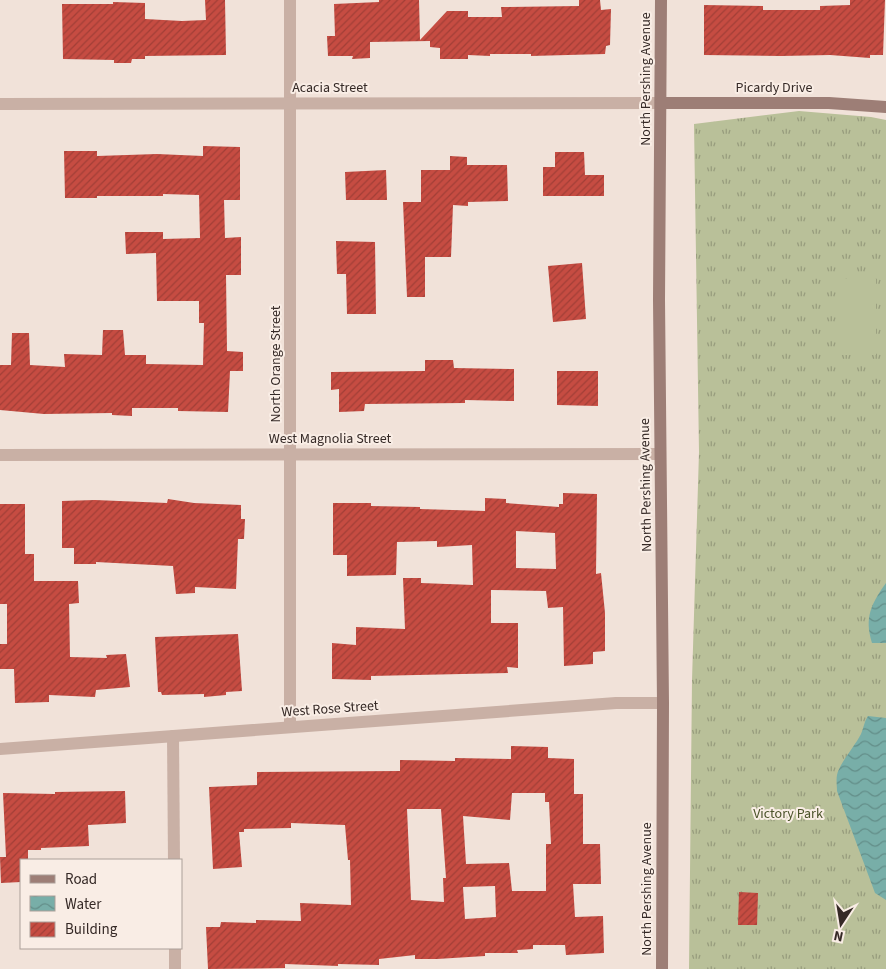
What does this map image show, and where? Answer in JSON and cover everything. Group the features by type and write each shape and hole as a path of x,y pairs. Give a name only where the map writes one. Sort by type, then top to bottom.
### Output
{"main road":[{"name":"North Pershing Avenue","path":"661,0 659,300 663,703 662,969"},
{"name":"Picardy Drive","path":"661,103 829,103 886,107"}],"street":[{"name":"North Orange Street","path":"290,0 290,727"},
{"name":"Acacia Street","path":"0,104 661,103"},
{"name":"West Magnolia Street","path":"0,455 660,454"},
{"name":"West Rose Street","path":"0,749 616,703 663,703"},
{"path":"173,736 174,859"},
{"path":"175,949 175,969"}],"green space":[{"name":"Victory Park","path":"799,111 886,120 886,969 689,969 692,680 699,452 694,124"},
{"path":"841,279 876,279 876,355 841,355"}],"water":[{"path":"886,583 886,643 872,643 869,626 870,612 876,598"},
{"path":"868,716 886,718 886,900 875,893 837,791 838,771 861,734"}],"building":[{"path":"205,0 225,0 226,55 145,56 145,59 132,59 131,63 114,63 114,60 63,59 62,4 145,3 145,19 182,21 206,20"},
{"path":"379,0 419,0 420,40 447,11 468,11 468,17 502,17 501,7 579,6 579,0 600,0 601,10 611,9 610,45 606,46 605,54 531,56 531,54 490,54 490,56 468,55 468,59 440,59 440,48 430,47 430,41 370,42 370,58 352,59 353,56 328,56 327,36 335,36 334,4 379,2"},
{"path":"850,0 885,0 883,55 870,55 870,58 830,55 704,55 704,5 763,6 763,10 820,10 820,6 850,5"},
{"path":"203,146 240,147 240,200 224,200 225,238 241,237 241,275 226,275 227,351 243,352 243,371 230,371 228,412 178,411 178,408 132,408 132,416 112,415 112,413 44,414 0,410 0,365 11,365 12,333 29,333 30,365 65,367 64,354 102,355 103,330 123,330 125,355 146,355 146,364 203,365 204,323 199,323 199,301 157,301 156,253 126,254 125,232 163,232 163,239 200,238 199,195 163,194 163,196 65,198 64,151 97,151 97,156 157,154 203,156"},
{"path":"555,152 584,152 585,175 604,175 604,196 543,196 543,167 555,167"},
{"path":"450,156 467,157 467,165 507,165 508,201 468,202 468,206 453,205 451,257 425,257 425,297 407,297 403,202 421,202 421,170 450,170"},
{"path":"386,170 387,200 346,200 345,172"},
{"path":"336,241 375,242 376,314 347,314 346,274 337,274"},
{"path":"582,263 586,319 553,322 548,266"},
{"path":"425,360 453,360 454,368 514,369 514,401 465,400 465,403 365,404 364,411 339,412 339,389 331,390 331,372 425,371"},
{"path":"557,371 598,371 598,406 557,405"},
{"path":"563,493 597,494 596,574 601,573 605,613 605,651 593,652 593,664 564,666 563,607 548,608 546,591 491,590 491,623 518,623 518,668 507,667 508,673 371,676 371,680 332,679 332,643 356,645 356,627 405,629 403,578 421,578 421,583 473,585 472,545 437,547 437,541 397,542 396,575 347,576 347,555 333,555 333,503 371,503 371,506 485,511 485,498 506,499 506,503 559,507 559,504 563,504","holes":["516,531 555,533 556,569 516,568"]},
{"path":"168,499 194,503 241,505 241,519 245,519 244,539 238,539 236,589 195,587 195,593 176,594 173,566 96,562 96,564 74,564 74,548 62,548 62,501 95,500 167,503"},
{"path":"0,504 25,504 25,554 34,554 34,581 78,581 79,603 69,604 70,657 107,658 106,655 126,654 130,687 96,690 95,697 49,695 49,702 15,703 14,669 0,669 0,644 7,644 7,604 0,604"},
{"path":"238,634 242,691 226,692 226,695 204,697 204,694 162,695 161,692 158,692 155,637"},
{"path":"511,746 548,747 548,758 574,759 574,794 583,794 583,844 600,844 601,884 573,884 575,917 603,916 604,953 566,955 565,945 533,945 533,949 517,950 518,953 485,953 485,956 437,959 415,959 415,955 379,959 379,965 285,964 285,968 208,969 206,927 220,927 221,922 256,923 256,920 301,921 300,903 351,905 350,860 348,860 345,825 291,823 291,828 244,829 244,832 239,832 242,867 213,869 209,787 257,785 257,772 400,771 400,760 455,761 455,758 511,759","holes":["512,793 545,793 545,802 549,802 551,844 546,844 546,891 512,891 509,863 466,864 463,816 510,820","407,809 441,809 446,878 443,878 444,902 411,900","495,886 496,917 465,919 463,887"]},
{"path":"125,791 126,823 88,825 89,846 28,850 28,859 20,859 20,882 1,883 0,857 6,857 3,793 55,794 55,792"},
{"path":"739,892 758,893 757,925 738,925"}]}
